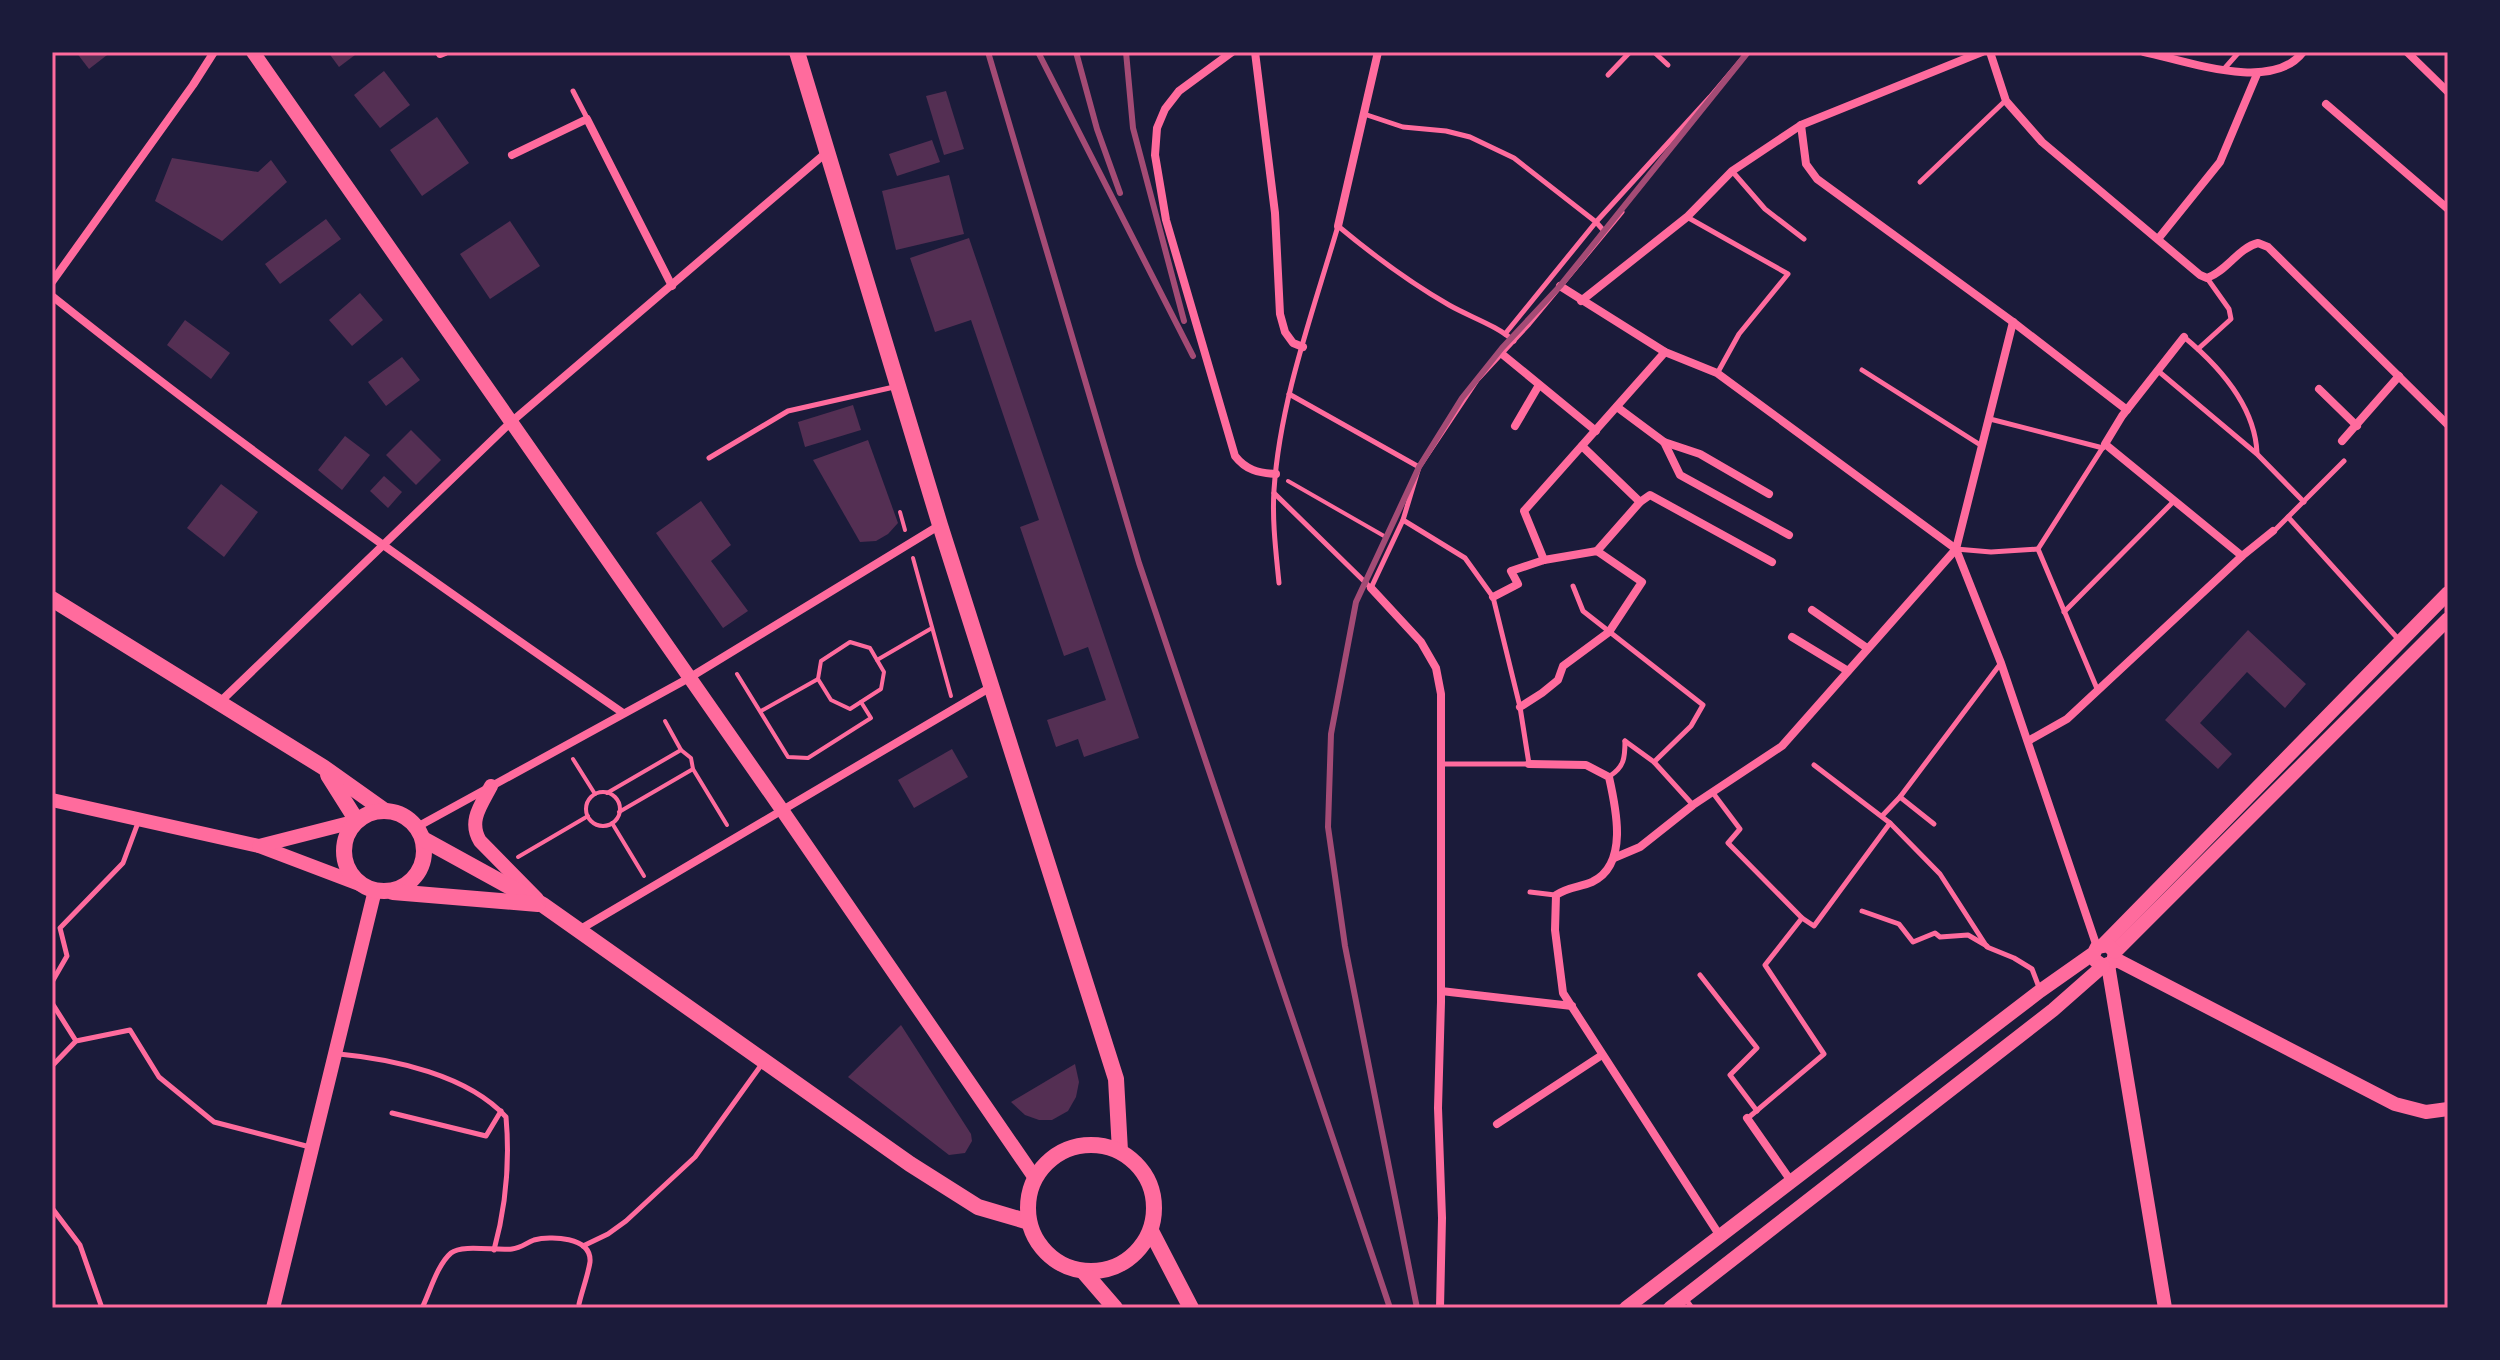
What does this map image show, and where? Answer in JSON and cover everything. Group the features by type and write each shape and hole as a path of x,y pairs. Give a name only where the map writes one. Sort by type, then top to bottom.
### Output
{"main road":[{"path":"797,52 940,525 1116,1079 1120,1151"},
{"path":"52,599 323,767 385,811"},
{"path":"323,767 357,821"},
{"path":"543,905 380,891 357,881 346,863 345,841 357,821 366,815 385,811 397,813 420,833 543,905 910,1164 978,1207 1029,1222"},
{"path":"380,891 408,884 417,875 422,864 420,833"},
{"path":"1094,1144 1120,1151 1141,1169 1149,1181 1155,1206 1151,1231 1127,1261 1099,1271 1083,1271 1055,1260 1043,1250 1029,1222 1027,1207 1035,1178 1044,1165 1066,1149 1094,1144"},
{"path":"1151,1231 1191,1308"},
{"path":"1083,1271 1115,1308"}],"street":[{"path":"52,282 214,52"},
{"path":"253,52 1035,1178"},
{"path":"1232,52 1179,91 1165,109 1157,128 1157,177 1166,220 1235,456 1244,467 1260,473 1276,474"},
{"path":"1255,52 1275,213 1280,314 1285,332 1293,343 1303,347"},
{"path":"1338,226 1378,52"},
{"path":"1581,301 1687,217 1732,171 1801,125 1982,52"},
{"path":"1990,52 2006,101 2042,142 2200,275 2207,278 2215,275 2250,245 2258,243 2268,247 2448,425"},
{"path":"2144,52 2257,74 2280,70 2303,52"},
{"path":"2407,52 2448,92"},
{"path":"2158,239 2220,162 2257,74"},
{"path":"2326,104 2448,209"},
{"path":"512,155 587,119 672,286"},
{"path":"1801,125 1806,164 1817,179 2013,322 2127,410"},
{"path":"220,702 510,423 828,151"},
{"path":"1560,286 1665,352 1717,373 1956,549 2001,663 2105,955 2165,1308"},
{"path":"52,296 172,392 382,546 623,713"},
{"path":"1614,858 1640,847 1693,805 1782,746 1956,549 2013,322"},
{"path":"2184,337 2127,410 2104,446 2242,556"},
{"path":"1544,560 1524,511 1665,352"},
{"path":"1502,354 1596,431"},
{"path":"2342,441 2399,376"},
{"path":"1515,426 1539,385"},
{"path":"2319,389 2357,426"},
{"path":"1617,407 1664,442 1700,454 1769,494"},
{"path":"1664,442 1680,475 1789,535"},
{"path":"1582,446 1640,502"},
{"path":"1493,597 1518,584 1511,571 1544,560 1597,551 1640,502 1650,495 1772,562"},
{"path":"420,833 491,786 689,678 940,525"},
{"path":"2028,741 2055,728 2098,692 2242,556 2273,531"},
{"path":"1520,707 1558,680 1563,666 1609,632 1642,582 1597,551"},
{"path":"1371,588 1421,642 1436,668 1441,694 1440,1308"},
{"path":"1670,1308 1688,1302 2053,1010 2448,593"},
{"path":"1812,610 1867,648"},
{"path":"1626,1308 2040,991 2105,955 2448,619"},
{"path":"1792,637 1848,671"},
{"path":"579,930 991,687"},
{"path":"1529,764 1586,765 1609,777 1616,814 1614,858 1609,869 1593,882 1565,889 1556,895 1555,930 1563,993 1720,1236"},
{"path":"491,786 473,822 474,832 543,905"},
{"path":"52,800 259,846 380,891 334,1053 273,1308"},
{"path":"259,846 357,821"},
{"path":"2105,955 2395,1104 2426,1112 2448,1109"},
{"path":"1441,991 1572,1006"},
{"path":"1497,1124 1602,1055"},
{"path":"1747,1118 1791,1181"}],"lane":[{"path":"1608,75 1630,52"},
{"path":"1654,52 1668,65"},
{"path":"1505,334 1596,222 1748,52"},
{"path":"2224,69 2239,52"},
{"path":"573,91 587,119"},
{"path":"1920,182 2006,101"},
{"path":"1364,114 1403,127 1470,137 1514,158 1604,231"},
{"path":"1732,171 1765,209 1804,239"},
{"path":"1274,493 1371,588 1403,520 1419,467 1477,380 1514,341 1622,212"},
{"path":"1687,217 1788,274 1739,334 1717,373"},
{"path":"1279,583 1274,493 1289,394 1338,226 1406,280 1514,341"},
{"path":"2198,349 2231,319 2229,309 2207,278"},
{"path":"2184,337 2233,387 2256,430 2257,454"},
{"path":"1862,370 1982,446"},
{"path":"2157,370 2257,454 2304,502"},
{"path":"709,458 788,411 898,386"},
{"path":"1289,394 1419,467"},
{"path":"1990,419 2104,446 2038,549"},
{"path":"2273,531 2344,461"},
{"path":"2064,612 2175,500"},
{"path":"2288,517 2400,642"},
{"path":"1403,520 1465,558 1493,597 1520,707 1529,764 1443,764"},
{"path":"1956,549 1991,552 2038,549"},
{"path":"2038,549 2098,692"},
{"path":"1573,586 1583,611 1703,705 1691,726 1654,762"},
{"path":"1882,816 1900,797 2001,663"},
{"path":"1609,777 1625,761 1625,741 1654,762 1693,805"},
{"path":"1814,765 1882,816 1940,874 1987,947"},
{"path":"1713,793 1740,829 1728,843 1802,918 1814,926 1890,823"},
{"path":"1900,797 1934,824"},
{"path":"52,982 67,956 60,928 123,863 139,819"},
{"path":"1530,892 1556,895"},
{"path":"1862,911 1899,924 1913,942 1935,933 1940,937 1968,935 2032,969 2040,991"},
{"path":"1747,1118 1824,1054 1765,965 1802,918"},
{"path":"1700,975 1757,1048 1730,1075 1757,1111"},
{"path":"52,1003 76,1041"},
{"path":"52,1066 76,1041 130,1030 159,1077 214,1122 311,1147"},
{"path":"334,1053 375,1057 406,1065 483,1095 506,1117 508,1153 503,1213 494,1250"},
{"path":"583,1246 626,1221 695,1157 765,1060"},
{"path":"392,1113 486,1136 501,1111"},
{"path":"52,1208 80,1245 102,1308"},
{"path":"422,1308 451,1253 462,1248 515,1249 546,1238 561,1238 583,1246 589,1254 590,1263 579,1304"}],"path":[{"path":"1276,474 1386,537"},
{"path":"900,512 954,709"},
{"path":"877,660 932,628"},
{"path":"850,642 870,648 884,672 881,689 850,709 831,700 818,679 821,661 850,642"},
{"path":"737,674 788,757 808,758 871,718 861,702"},
{"path":"760,712 818,679"},
{"path":"665,721 681,750 691,758 693,769 735,838"},
{"path":"565,746 595,794"},
{"path":"681,750 607,793 595,794 587,804 588,816 601,826 612,823 619,812 693,769"},
{"path":"607,793 616,798 619,812"},
{"path":"504,865 588,816"},
{"path":"612,823 652,888"}],"building":[{"path":"76,52 111,52 89,69"},
{"path":"328,52 359,52 339,67"},
{"path":"384,71 410,105 380,128 354,95"},
{"path":"946,91 964,149 944,155 926,96"},
{"path":"437,117 469,163 422,196 390,150"},
{"path":"932,140 940,162 897,176 889,154"},
{"path":"172,158 258,172 271,160 287,182 222,241 155,201"},
{"path":"949,175 964,234 896,250 882,191"},
{"path":"326,219 341,239 280,284 265,264"},
{"path":"510,221 540,266 490,299 460,254"},
{"path":"969,238 1139,738 1084,757 1078,739 1056,747 1047,720 1106,700 1088,647 1064,656 1020,527 1039,520 971,320 935,332 910,258"},
{"path":"360,293 383,320 352,346 329,320"},
{"path":"185,320 230,353 211,379 167,345"},
{"path":"402,357 420,380 386,406 368,382"},
{"path":"853,405 861,430 805,447 798,422"},
{"path":"411,430 441,460 416,485 386,455"},
{"path":"345,436 370,455 342,490 318,470"},
{"path":"868,440 898,523 876,541 860,542 813,460"},
{"path":"384,476 402,492 388,508 370,491"},
{"path":"221,484 258,512 224,557 187,528"},
{"path":"701,501 731,545 711,561 748,611 723,628 656,533"},
{"path":"2248,630 2306,684 2285,708 2247,672 2200,723 2232,754 2218,769 2165,720"},
{"path":"952,749 968,777 914,808 898,780"},
{"path":"901,1025 971,1134 972,1141 965,1153 949,1155 848,1077"},
{"path":"1075,1064 1079,1082 1076,1097 1068,1111 1052,1120 1039,1120 1025,1115 1011,1102"}],"railway":[{"path":"988,52 1139,563 1390,1308"},
{"path":"1038,52 1193,356"},
{"path":"1076,52 1097,129 1120,193"},
{"path":"1126,52 1133,128 1184,321"},
{"path":"1417,1308 1345,946 1328,827 1331,734 1356,602 1419,467 1462,398 1502,348 1560,286 1748,52"}]}
